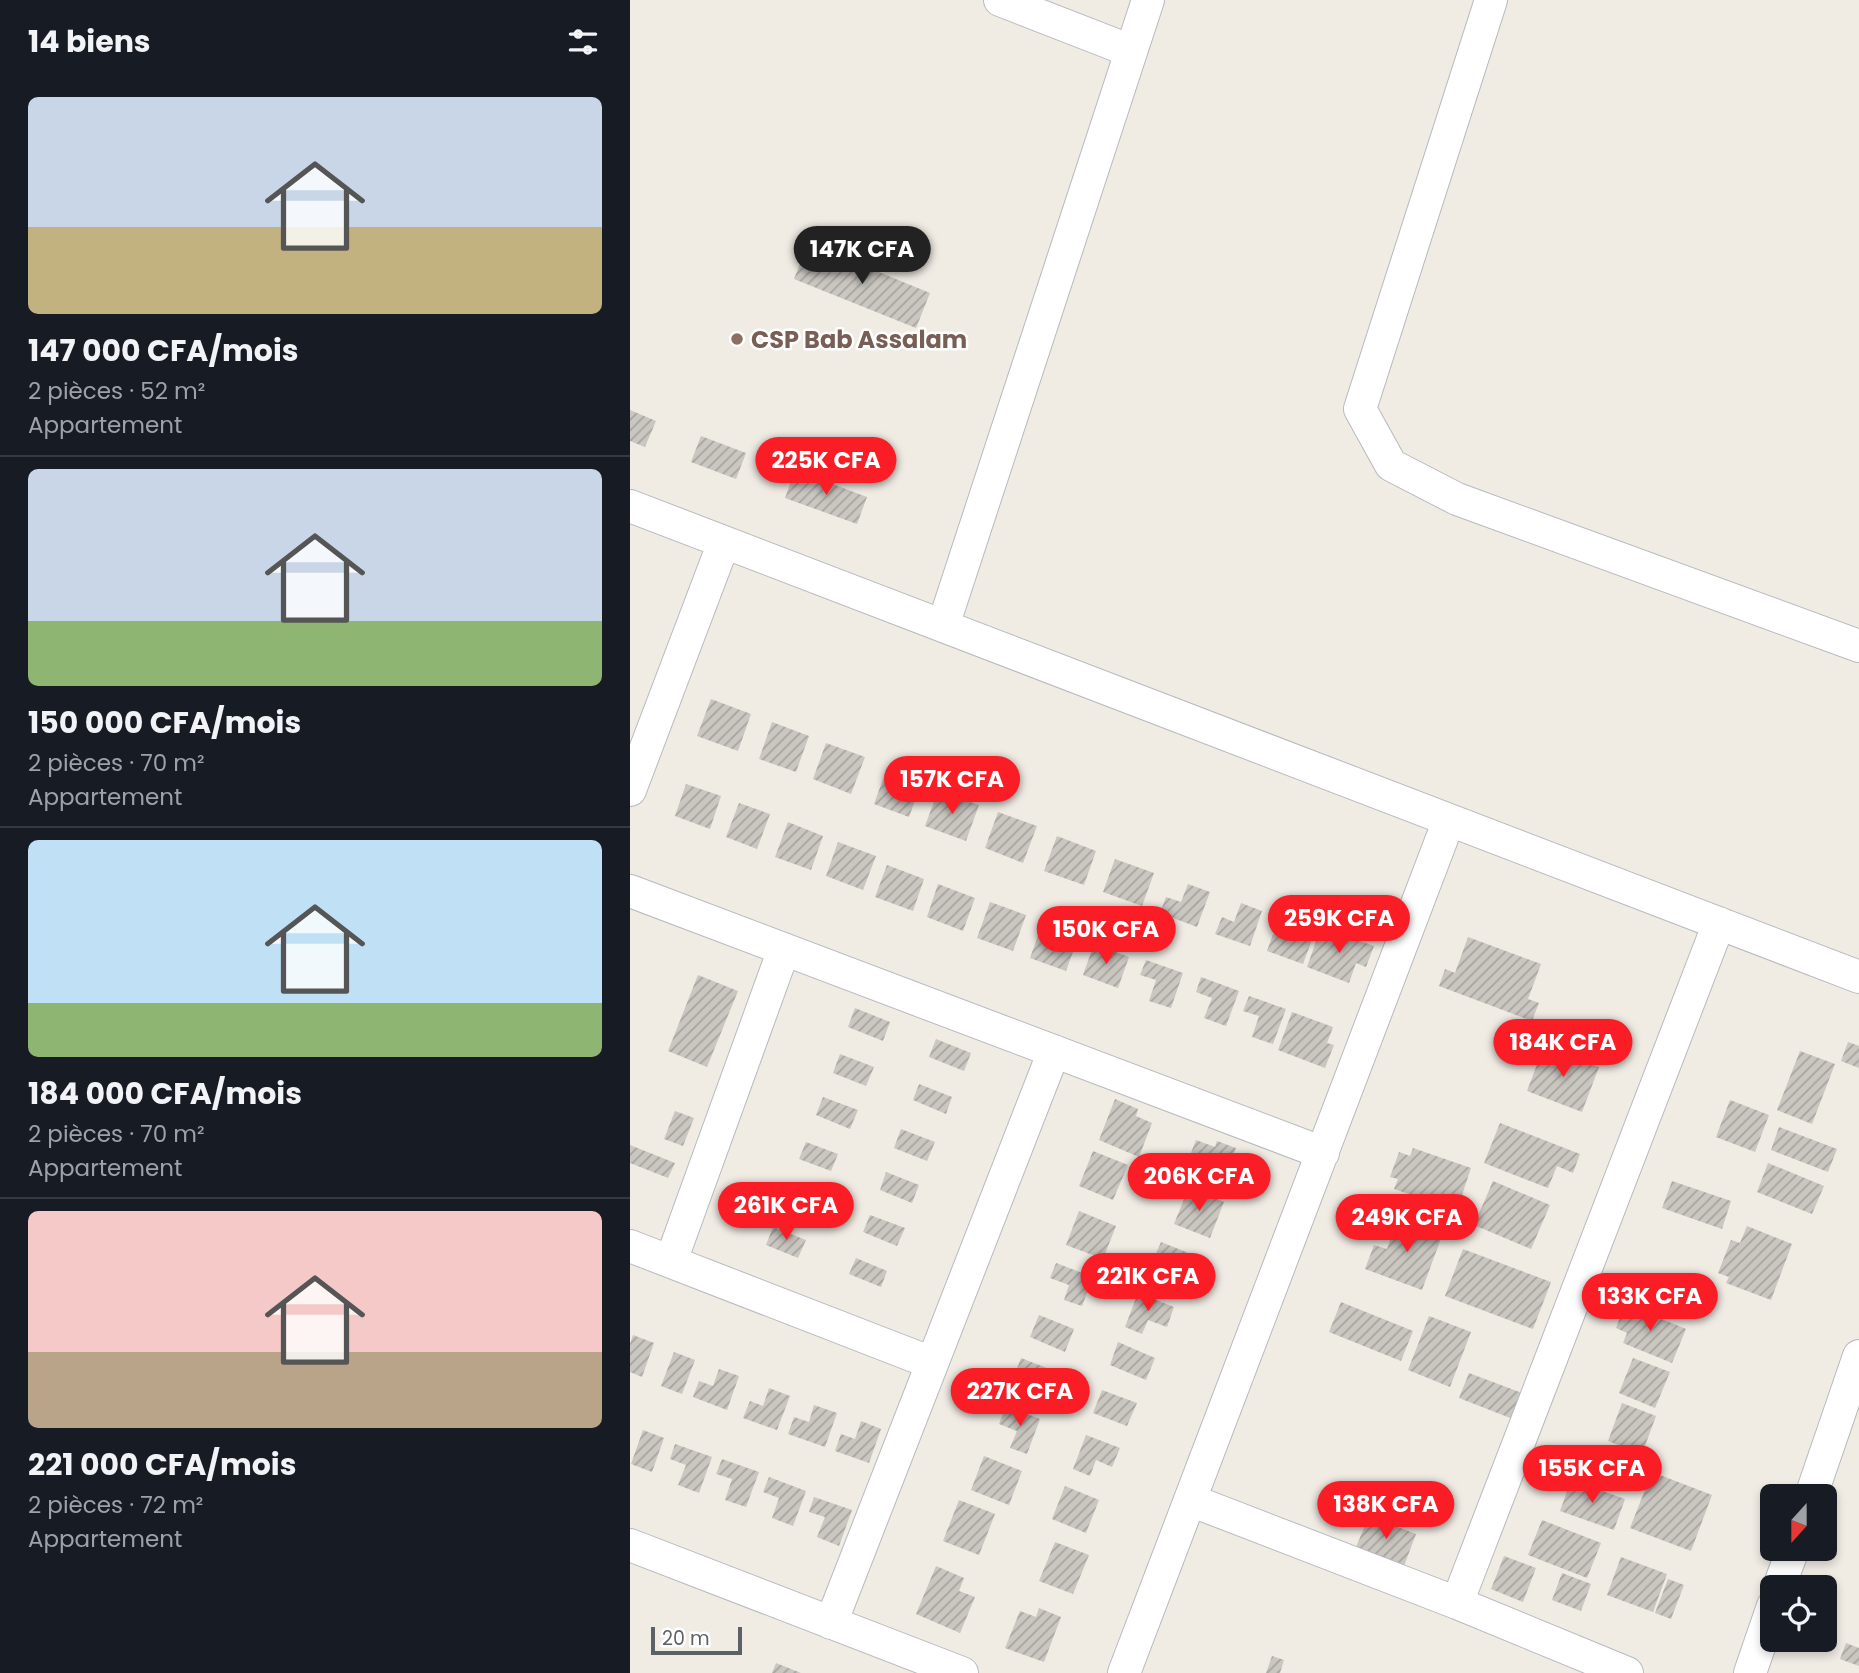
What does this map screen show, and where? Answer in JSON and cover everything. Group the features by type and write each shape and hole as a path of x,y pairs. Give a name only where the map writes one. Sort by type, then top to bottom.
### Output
{"street":[{"path":"1000,0 1131,51"},
{"path":"943,626 1148,0"},
{"path":"1491,0 1360,408 1391,466 1457,499 1859,646"},
{"path":"630,506 1859,977"},
{"path":"630,790 724,542"},
{"path":"1124,1673 1449,820"},
{"path":"630,891 1323,1153"},
{"path":"1457,1603 1719,923"},
{"path":"671,1261 784,949"},
{"path":"831,1623 1054,1051"},
{"path":"630,1246 932,1363"},
{"path":"1815,1484 1859,1356"},
{"path":"1190,1500 1457,1603 1627,1673"},
{"path":"630,1545 962,1673"},
{"path":"1750,1673 1760,1644"}],"building":[{"path":"808,243 930,293 916,328 794,279"},
{"path":"630,410 656,421 645,447 630,441"},
{"path":"701,436 746,453 736,479 691,462"},
{"path":"795,470 867,497 857,524 785,498"},
{"path":"711,699 751,714 738,751 697,736"},
{"path":"772,722 809,736 796,772 759,759"},
{"path":"826,743 865,757 851,794 813,779"},
{"path":"887,768 922,781 909,817 874,804"},
{"path":"686,784 721,796 710,829 675,816"},
{"path":"938,791 979,805 966,841 925,826"},
{"path":"739,803 770,814 757,849 726,837"},
{"path":"998,812 1037,826 1023,863 985,848"},
{"path":"788,822 823,836 811,870 775,857"},
{"path":"1057,836 1096,851 1084,885 1044,871"},
{"path":"838,842 876,856 863,890 826,876"},
{"path":"1115,859 1154,873 1142,906 1103,892"},
{"path":"887,865 924,879 913,911 875,897"},
{"path":"938,884 975,898 963,931 927,917"},
{"path":"1188,884 1210,892 1197,927 1160,913 1166,897 1181,902"},
{"path":"990,902 1026,915 1013,951 977,938"},
{"path":"1241,903 1262,911 1250,946 1215,934 1222,917 1234,922"},
{"path":"1295,922 1316,929 1303,964 1267,951 1273,934 1289,940"},
{"path":"1042,924 1078,938 1066,971 1030,958"},
{"path":"1321,927 1374,946 1366,967 1356,963 1349,983 1307,967"},
{"path":"1468,937 1541,964 1528,999 1539,1003 1532,1021 1439,986 1445,969 1455,973"},
{"path":"1094,944 1129,957 1118,988 1083,975"},
{"path":"1146,960 1183,973 1171,1008 1149,1001 1156,980 1140,975"},
{"path":"698,975 738,991 707,1067 668,1051"},
{"path":"1201,977 1239,991 1226,1026 1204,1018 1212,998 1196,992"},
{"path":"1249,996 1286,1009 1273,1044 1252,1037 1259,1016 1243,1011"},
{"path":"855,1008 890,1022 883,1041 848,1027"},
{"path":"1292,1012 1333,1027 1327,1043 1334,1045 1325,1068 1278,1050"},
{"path":"936,1039 971,1053 964,1071 929,1057"},
{"path":"1848,1042 1859,1046 1859,1068 1841,1061"},
{"path":"1544,1046 1599,1067 1582,1112 1527,1091"},
{"path":"1800,1051 1835,1064 1812,1124 1777,1110"},
{"path":"840,1054 874,1067 866,1086 833,1073"},
{"path":"919,1084 952,1097 946,1114 913,1100"},
{"path":"823,1097 858,1110 850,1129 816,1115"},
{"path":"1115,1099 1138,1109 1136,1116 1152,1123 1139,1157 1099,1140"},
{"path":"1730,1100 1769,1115 1755,1152 1716,1137"},
{"path":"675,1111 694,1118 683,1146 664,1139"},
{"path":"1500,1123 1580,1154 1573,1173 1557,1166 1548,1188 1484,1163"},
{"path":"1779,1127 1837,1149 1828,1172 1771,1150"},
{"path":"901,1129 935,1142 927,1161 894,1148"},
{"path":"1196,1140 1215,1147 1217,1141 1236,1148 1219,1191 1182,1176"},
{"path":"806,1142 838,1154 831,1171 799,1159"},
{"path":"630,1145 675,1163 668,1178 630,1163"},
{"path":"1413,1148 1471,1168 1457,1210 1394,1189 1398,1179 1390,1177 1399,1152 1410,1156"},
{"path":"1093,1151 1128,1165 1113,1200 1079,1186"},
{"path":"1768,1163 1824,1186 1812,1214 1757,1192"},
{"path":"886,1172 919,1185 912,1203 880,1190"},
{"path":"1493,1181 1550,1205 1531,1249 1474,1225"},
{"path":"1672,1181 1731,1201 1722,1229 1662,1208"},
{"path":"790,1183 822,1196 816,1214 783,1201"},
{"path":"1189,1187 1224,1202 1210,1238 1174,1224"},
{"path":"1079,1211 1116,1226 1103,1259 1066,1245"},
{"path":"870,1215 905,1228 897,1246 863,1232"},
{"path":"1398,1217 1443,1233 1422,1290 1365,1269 1374,1245 1387,1249"},
{"path":"1747,1226 1792,1244 1771,1300 1726,1283 1729,1277 1718,1273 1731,1240 1740,1243"},
{"path":"773,1227 806,1240 798,1258 766,1245"},
{"path":"1161,1242 1196,1256 1182,1289 1147,1275"},
{"path":"1463,1249 1551,1282 1533,1329 1445,1296"},
{"path":"856,1258 887,1271 881,1287 849,1274"},
{"path":"1056,1263 1093,1277 1082,1306 1064,1300 1069,1285 1050,1278"},
{"path":"1138,1293 1174,1307 1167,1327 1148,1320 1142,1334 1125,1327"},
{"path":"1341,1302 1413,1331 1401,1361 1329,1332"},
{"path":"1625,1304 1686,1329 1672,1363 1623,1343 1627,1333 1616,1328"},
{"path":"1039,1315 1074,1329 1065,1352 1030,1337"},
{"path":"1429,1316 1471,1332 1450,1387 1408,1370"},
{"path":"633,1335 654,1343 642,1377 630,1372 630,1344"},
{"path":"1118,1342 1155,1358 1146,1380 1110,1365"},
{"path":"674,1352 695,1360 682,1394 661,1386"},
{"path":"1021,1358 1057,1372 1047,1396 1012,1382"},
{"path":"1633,1358 1670,1372 1655,1408 1619,1393"},
{"path":"719,1369 739,1376 727,1410 693,1397 699,1381 713,1386"},
{"path":"1469,1373 1533,1397 1523,1423 1459,1398"},
{"path":"769,1388 790,1396 777,1430 743,1418 750,1401 763,1406"},
{"path":"1102,1390 1137,1403 1127,1426 1093,1413"},
{"path":"1622,1403 1656,1416 1642,1454 1608,1441"},
{"path":"814,1405 837,1413 825,1447 788,1434 794,1417 809,1422"},
{"path":"1006,1406 1040,1419 1027,1454 1010,1448 1017,1431 999,1424"},
{"path":"861,1421 881,1429 869,1463 835,1451 841,1434 855,1439"},
{"path":"643,1430 664,1438 652,1472 631,1464"},
{"path":"1086,1435 1120,1448 1112,1467 1096,1460 1090,1476 1073,1469"},
{"path":"675,1444 712,1457 699,1493 678,1485 686,1465 670,1459"},
{"path":"984,1456 1022,1471 1009,1505 971,1490"},
{"path":"722,1459 759,1472 746,1507 725,1500 732,1479 716,1474"},
{"path":"1652,1472 1712,1495 1691,1551 1630,1528"},
{"path":"769,1477 806,1491 793,1526 772,1518 779,1498 763,1492"},
{"path":"1571,1480 1625,1499 1614,1530 1560,1511"},
{"path":"1065,1486 1099,1500 1086,1533 1052,1519"},
{"path":"814,1497 852,1510 839,1546 817,1537 825,1517 809,1512"},
{"path":"959,1500 995,1514 979,1555 943,1541"},
{"path":"1369,1516 1416,1534 1404,1566 1356,1547"},
{"path":"1542,1520 1601,1543 1587,1578 1528,1555"},
{"path":"1055,1542 1089,1555 1073,1594 1039,1581"},
{"path":"1504,1556 1536,1568 1523,1602 1491,1589"},
{"path":"1621,1557 1667,1574 1653,1612 1607,1595"},
{"path":"936,1566 964,1578 959,1591 975,1597 960,1633 916,1614"},
{"path":"1562,1573 1591,1584 1581,1611 1552,1600"},
{"path":"1668,1579 1684,1585 1671,1619 1655,1613"},
{"path":"1039,1608 1061,1617 1044,1662 1005,1648 1020,1611 1036,1617"},
{"path":"1846,1643 1859,1648 1859,1666 1840,1659"},
{"path":"1272,1656 1284,1660 1280,1673 1266,1673"},
{"path":"776,1663 801,1673 772,1673"}],"place":[{"name":"CSP Bab Assalam","path":"737,339"}]}
